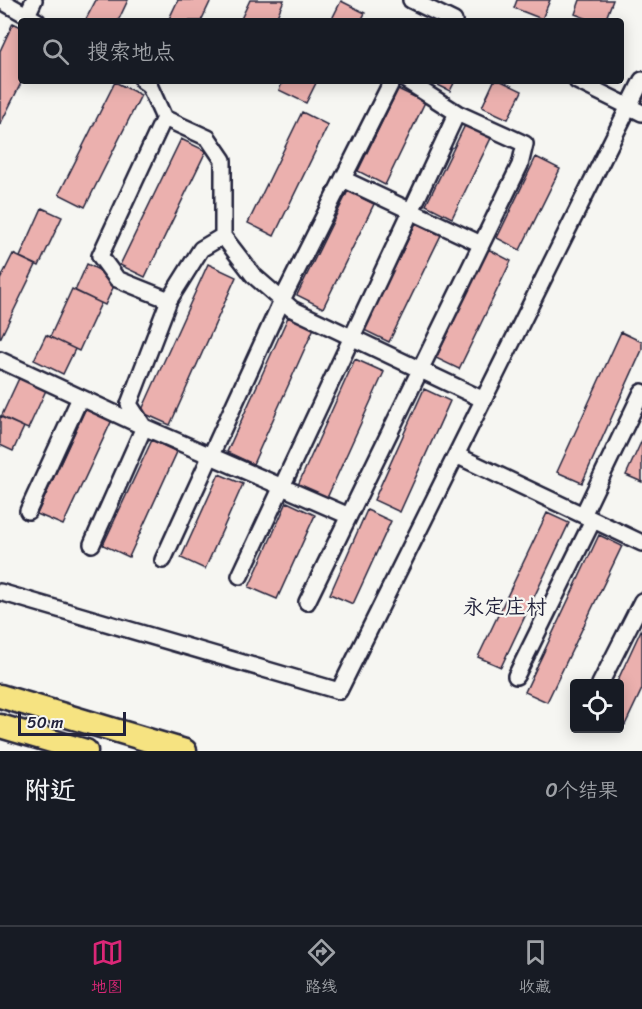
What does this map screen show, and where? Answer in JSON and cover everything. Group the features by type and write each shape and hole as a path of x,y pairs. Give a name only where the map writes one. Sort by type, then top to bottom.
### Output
{"highway":[{"path":"0,696 185,751"},
{"path":"0,726 86,751"}],"street":[{"path":"2,8 32,18 34,0"},
{"path":"411,0 448,18"},
{"path":"0,592 339,691 484,400 636,110 642,81"},
{"path":"147,84 164,118 208,138 222,160 223,236 253,275 292,309 484,400"},
{"path":"163,560 282,300 390,84"},
{"path":"307,602 520,165 525,144 457,113 412,84"},
{"path":"583,84 636,110"},
{"path":"240,576 457,113"},
{"path":"164,118 100,256 117,279 169,300"},
{"path":"343,178 482,244"},
{"path":"144,427 129,404 169,300 201,249 223,236"},
{"path":"0,360 144,427 349,516"},
{"path":"516,676 642,392"},
{"path":"28,511 80,398"},
{"path":"92,544 144,427"},
{"path":"456,455 642,543"},
{"path":"603,679 642,601"}],"building":[{"path":"96,0 128,0 119,18 87,18"},
{"path":"178,0 211,0 202,18 169,18"},
{"path":"250,0 284,0 276,18 241,18"},
{"path":"517,0 550,0 542,18 514,8"},
{"path":"580,0 613,0 606,18 585,18 575,14"},
{"path":"341,1 365,13 362,18 332,18"},
{"path":"13,23 18,26 18,84 20,84 0,125 0,51"},
{"path":"114,84 119,84 141,95 85,207 59,194"},
{"path":"282,84 316,84 306,103 279,90"},
{"path":"436,84 454,84 450,91"},
{"path":"493,84 507,84 522,91 508,119 482,107"},
{"path":"398,89 425,102 385,185 358,171"},
{"path":"302,112 328,125 274,236 248,223"},
{"path":"467,121 493,134 452,218 426,205"},
{"path":"181,139 206,151 145,277 120,265"},
{"path":"536,157 560,169 520,250 497,238"},
{"path":"348,191 374,204 323,308 297,295"},
{"path":"42,208 62,217 39,266 20,257"},
{"path":"416,223 441,235 389,342 364,330"},
{"path":"488,249 511,261 459,369 436,358"},
{"path":"13,254 36,265 0,339 0,280"},
{"path":"87,264 117,279 105,305 75,291"},
{"path":"208,264 236,277 170,425 141,412"},
{"path":"72,289 101,303 79,351 50,337"},
{"path":"288,317 314,328 253,464 227,452"},
{"path":"621,332 642,342 642,350 582,483 557,472"},
{"path":"46,335 75,349 63,374 34,360"},
{"path":"355,359 384,372 327,498 298,485"},
{"path":"21,374 48,386 28,429 1,417"},
{"path":"424,389 450,401 400,512 374,500"},
{"path":"86,408 112,420 63,525 37,514"},
{"path":"0,416 24,427 13,451 0,445"},
{"path":"152,440 177,452 129,557 103,545"},
{"path":"642,440 642,482 626,475"},
{"path":"219,474 243,484 205,569 181,558"},
{"path":"287,502 315,515 277,599 249,587"},
{"path":"367,510 391,521 353,604 330,594"},
{"path":"547,513 569,523 501,667 478,657"},
{"path":"599,535 622,546 547,702 525,692"},
{"path":"642,628 642,689 625,725 624,679 618,679"}],"district":[{"name":"永定庄村","path":"505,607"}]}
